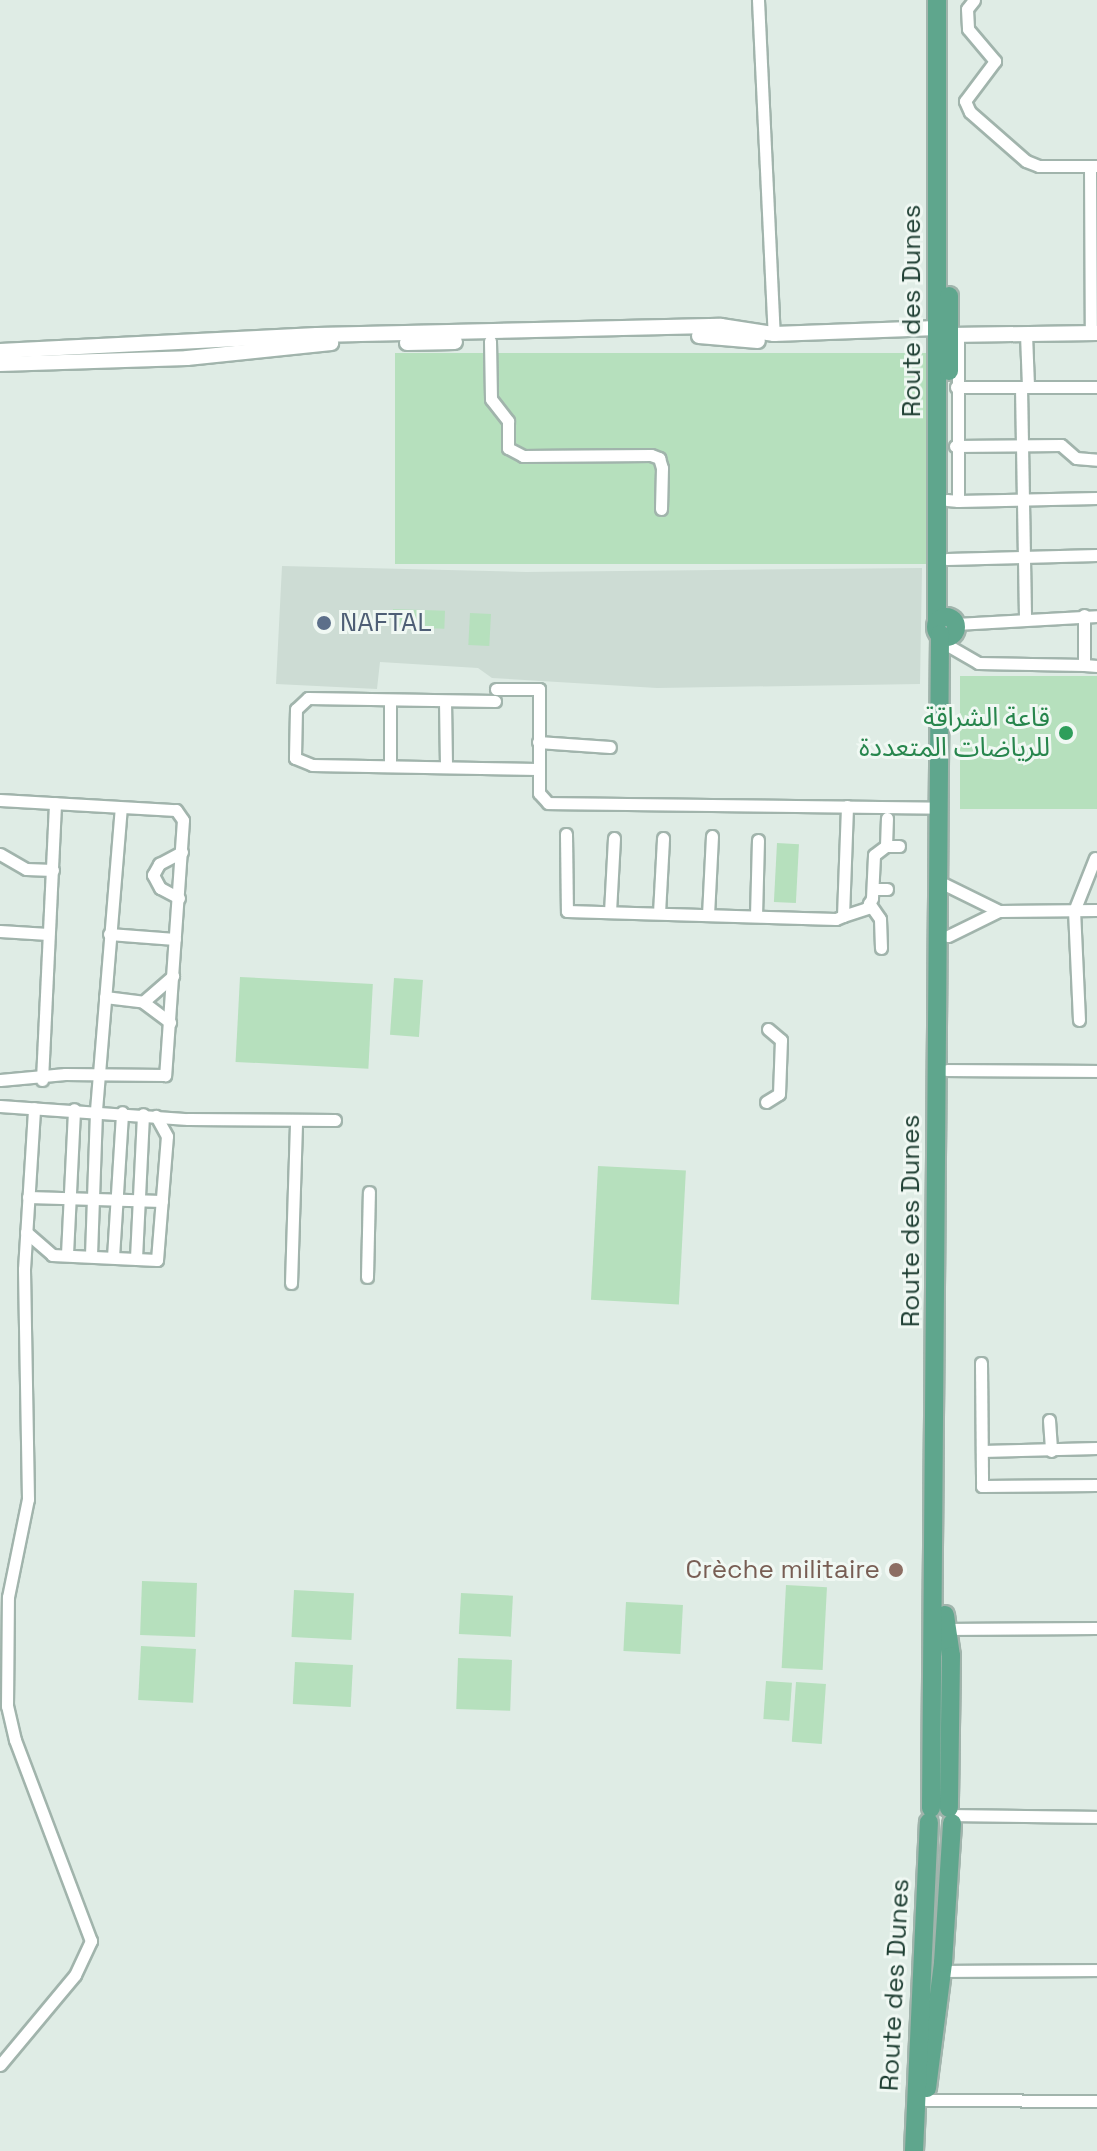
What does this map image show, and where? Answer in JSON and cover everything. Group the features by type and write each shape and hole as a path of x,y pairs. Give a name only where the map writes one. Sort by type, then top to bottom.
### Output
{"main road":[{"name":"Route des Dunes","path":"925,2151 926,2100 942,1971 943,883 947,559 952,501 937,0"},
{"name":"Route des Dunes","path":"941,1629 948,936 938,808 946,630 949,0"},
{"name":"Route des Dunes","path":"914,2151 943,1815"}],"street":[{"path":"758,0 774,334"},
{"path":"0,351 273,336 690,327 774,334 1094,333 1093,166 1039,166 1026,161 966,107 965,101 995,61 968,29 965,18 974,0"},
{"path":"1025,617 1026,334"},
{"path":"0,364 187,358 336,343 715,336 778,344 946,335"},
{"path":"946,335 956,387 952,501 1097,498"},
{"path":"490,341 491,399 508,421 508,448 523,456 651,455 659,458 662,468 661,509"},
{"path":"956,387 1097,387"},
{"path":"955,446 1061,445 1076,458 1097,460"},
{"path":"947,559 1097,555"},
{"path":"946,630 978,663 1091,666 1084,615"},
{"path":"946,630 1025,617 1097,616"},
{"path":"537,769 306,765 295,758 294,746 301,700 445,701 539,689 537,769 541,798 557,806 938,808"},
{"path":"390,700 390,766"},
{"path":"445,701 446,766"},
{"path":"538,742 610,747"},
{"path":"0,800 181,812 182,852 167,1071 162,1078 100,1075 0,1080"},
{"path":"42,1080 55,803"},
{"path":"843,916 847,806"},
{"path":"91,1255 96,1110 121,808"},
{"path":"886,846 887,818"},
{"path":"566,834 567,911 843,916 869,903 873,889 874,855 886,846 899,846"},
{"path":"708,915 712,836"},
{"path":"610,912 614,838"},
{"path":"659,913 663,838"},
{"path":"756,916 758,840"},
{"path":"179,898 160,888 153,875 159,864 182,852"},
{"path":"0,854 26,869 53,870"},
{"path":"1079,1020 1074,911 1095,858"},
{"path":"943,883 999,911"},
{"path":"873,889 887,889"},
{"path":"869,903 880,919 881,948"},
{"path":"948,936 999,911 1097,910"},
{"path":"0,931 48,934"},
{"path":"109,934 175,939"},
{"path":"143,1002 173,976"},
{"path":"105,997 143,1002 170,1022"},
{"path":"766,1102 779,1094 781,1040 768,1029"},
{"path":"947,1070 1097,1071"},
{"path":"0,1106 150,1115 335,1120"},
{"path":"0,2065 75,1975 91,1941 15,1740 7,1706 8,1597 28,1499 26,1232 34,1108"},
{"path":"67,1254 74,1109"},
{"path":"113,1257 122,1112"},
{"path":"26,1232 48,1253 157,1260 167,1136 150,1115"},
{"path":"136,1258 139,1200 150,1115"},
{"path":"291,1283 296,1120"},
{"path":"367,1277 369,1192"},
{"path":"28,1197 162,1201"},
{"path":"981,1363 982,1486 1097,1485"},
{"path":"1049,1420 1051,1451"},
{"path":"982,1451 1097,1448"},
{"path":"941,1629 1097,1628"},
{"path":"943,1815 1097,1817"},
{"path":"942,1971 1097,1970"},
{"path":"926,2100 1097,2101"}],"shaded area":[{"name":"NAFTAL","path":"282,566 526,572 922,568 920,684 657,688 492,678 478,668 380,662 377,689 276,684"}],"green space":[{"path":"395,353 927,353 927,564 395,564"},
{"path":"393,609 445,611 444,629 392,627"},
{"path":"470,613 491,614 489,646 468,645"},
{"path":"960,676 1097,676 1097,809 960,809"},
{"path":"777,843 799,844 796,903 774,902"},
{"path":"240,977 373,984 368,1069 236,1062"},
{"path":"394,978 423,980 419,1037 390,1035"},
{"path":"598,1166 686,1171 679,1304 591,1300"},
{"path":"142,1581 197,1583 195,1637 140,1635"},
{"path":"786,1585 827,1587 823,1670 782,1668"},
{"path":"294,1590 354,1593 351,1640 292,1637"},
{"path":"461,1593 513,1596 511,1637 459,1634"},
{"path":"626,1602 683,1605 680,1654 623,1651"},
{"path":"141,1646 196,1649 193,1703 138,1700"},
{"path":"458,1658 512,1660 510,1711 456,1709"},
{"path":"295,1662 353,1665 351,1707 293,1704"},
{"path":"766,1681 792,1683 789,1721 763,1719"},
{"path":"796,1682 826,1684 822,1744 792,1742"}],"place":[{"name":"NAFTAL","path":"324,623"},
{"name":"قاعة الشراقة للرياضات المتعددة","path":"1066,733"},
{"name":"Crèche militaire","path":"896,1570"}]}
